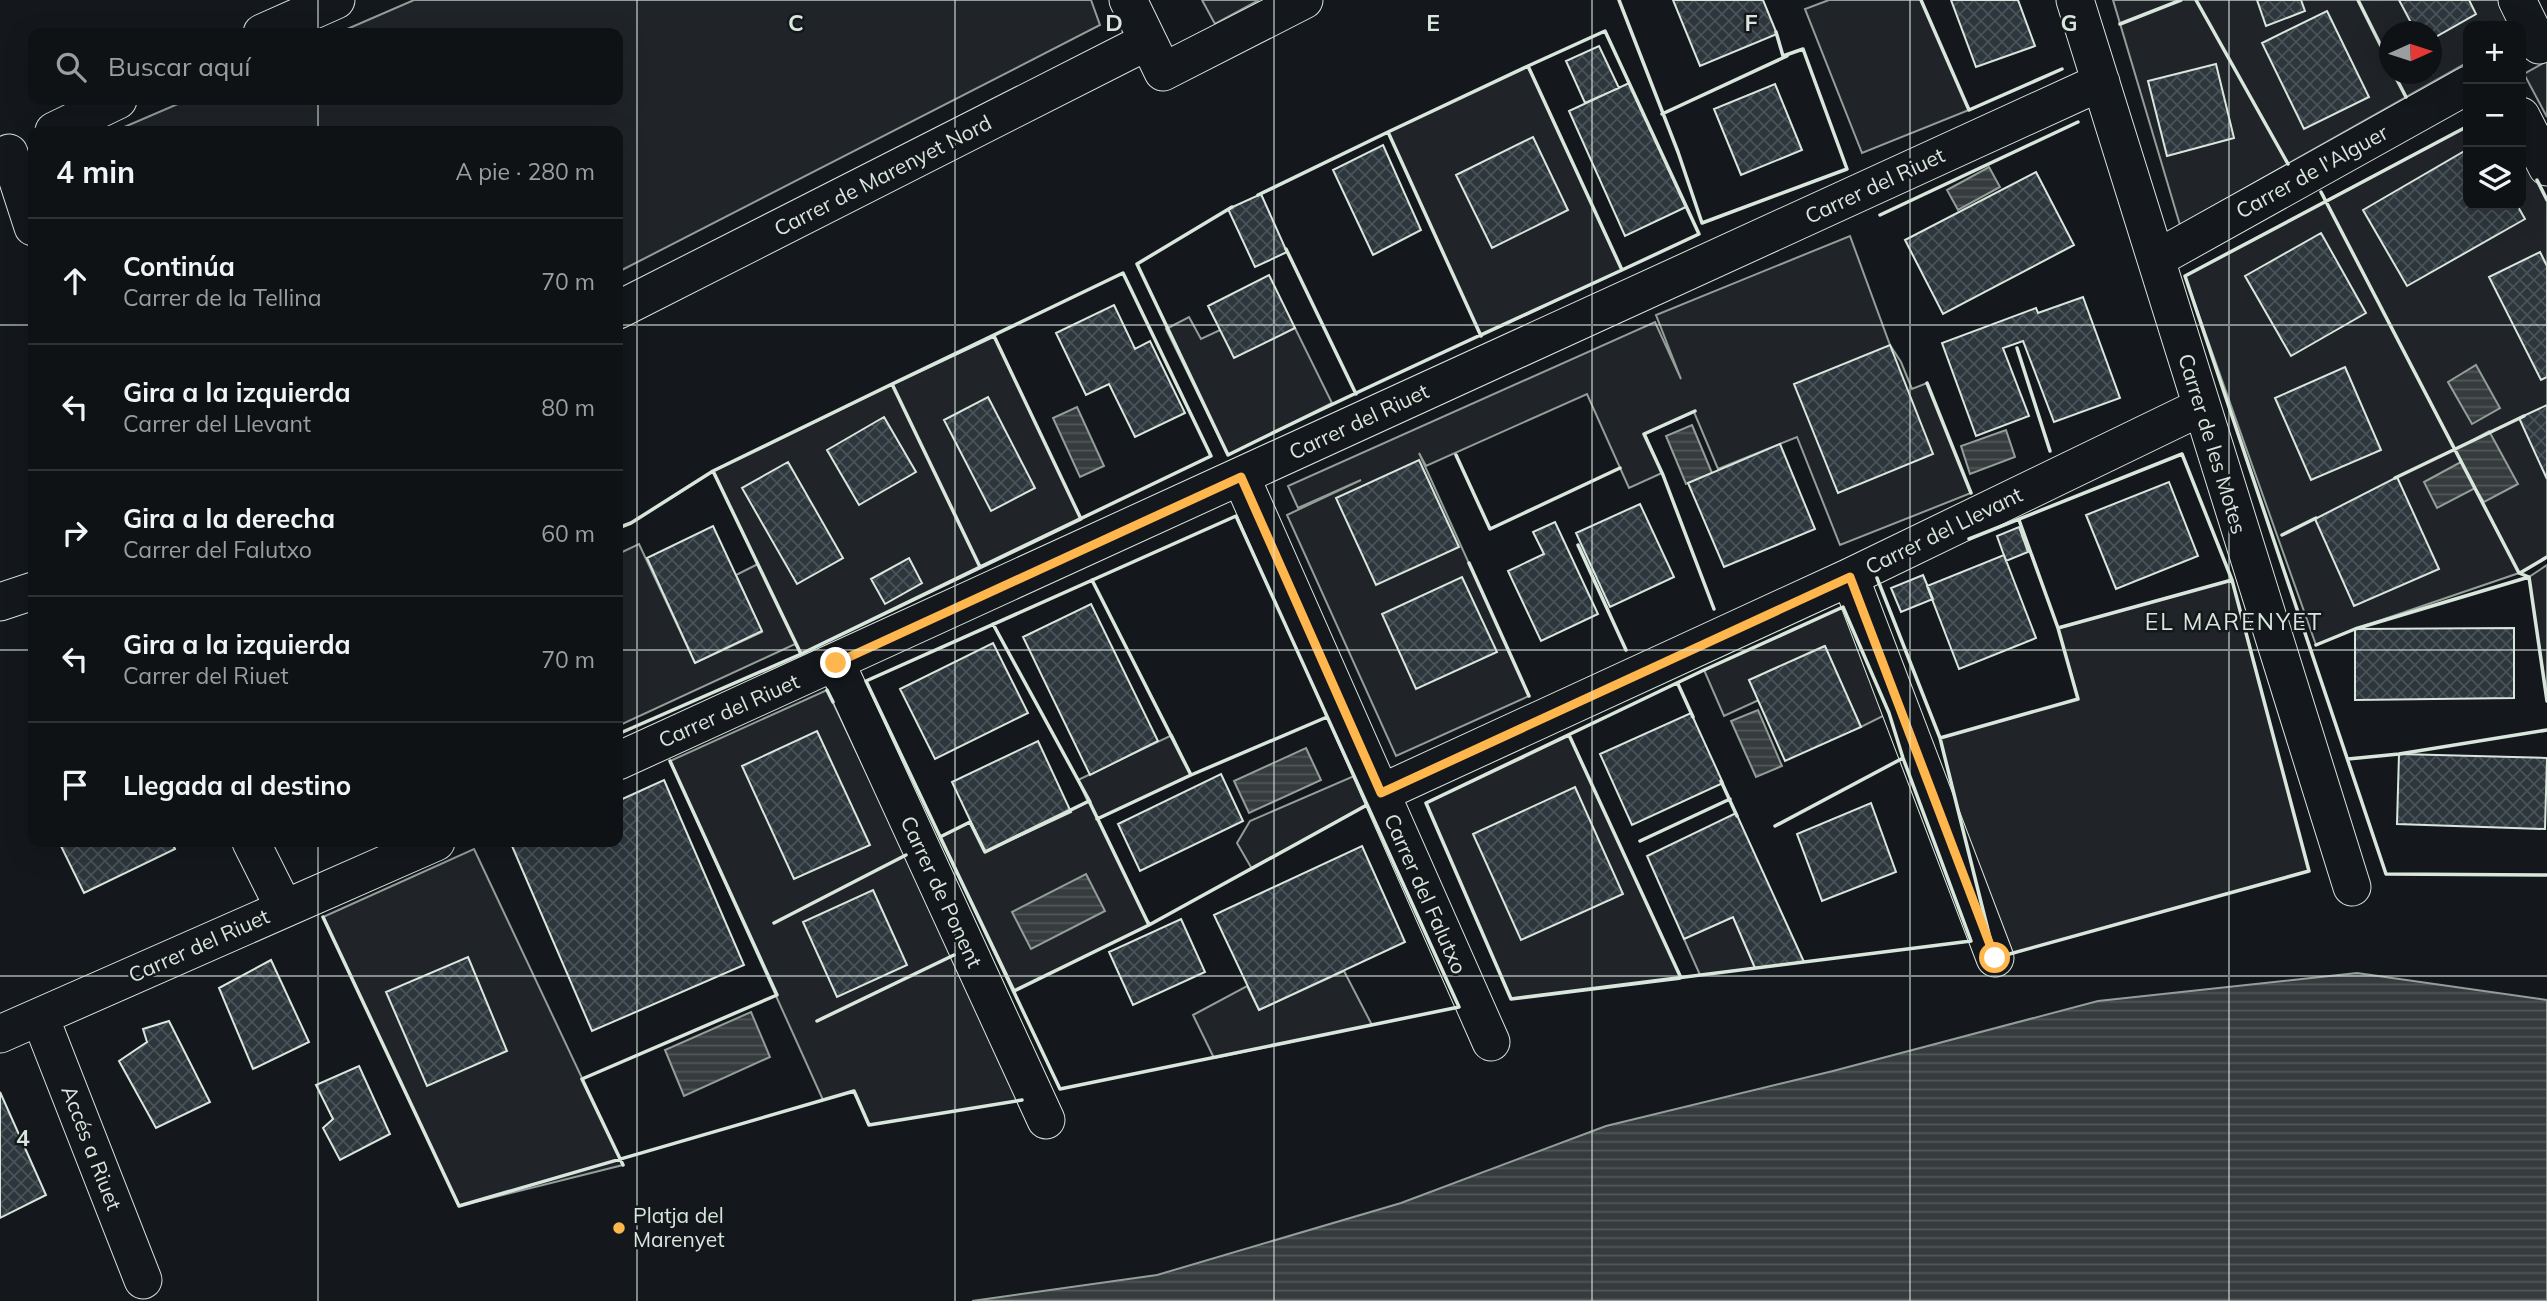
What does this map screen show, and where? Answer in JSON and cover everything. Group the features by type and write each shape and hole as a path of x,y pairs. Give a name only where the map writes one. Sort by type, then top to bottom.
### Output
{"street":[{"path":"273,28 336,0"},
{"path":"1128,0 1163,72 1304,0"},
{"name":"Carrer de les Motes","path":"2075,0 2351,887"},
{"path":"2517,0 2536,47"},
{"name":"Carrer de Marenyet Nord","path":"623,307 1148,41"},
{"name":"Carrer del Riuet","path":"623,759 2101,82"},
{"name":"Carrer de l'Alguer","path":"2156,259 2463,88"},
{"path":"64,126 108,105"},
{"path":"2526,126 2547,167"},
{"path":"14,151 28,207"},
{"name":"Carrer del Llevant","path":"1381,793 1850,577 2201,407"},
{"name":"Carrer del Falutxo","path":"1241,477 1490,1042"},
{"path":"1850,577 1995,958"},
{"path":"0,602 28,593"},
{"name":"Carrer de Ponent","path":"836,663 1046,1120"},
{"path":"254,847 284,908"},
{"name":"Carrer del Riuet","path":"0,1034 424,847"},
{"name":"Accés a Riuet","path":"40,1017 143,1280"}],"shaded area":[{"path":"414,0 1091,0 1100,25 623,269 623,126 127,126 175,105 623,105 623,28 350,28"},
{"path":"1202,0 1259,0 1215,24"},
{"path":"1829,0 1921,0 1969,110 1862,153 1805,9"},
{"path":"2113,0 2499,0 2510,21 2463,21 2463,65 2442,77 2442,21 2379,21 2379,84 2429,84 2180,225"},
{"path":"2547,61 2547,117 2526,78 2526,73"},
{"path":"1528,66 1622,270 1481,336 1388,132"},
{"path":"2463,129 2463,210 2526,210 2526,159 2547,200 2547,557 2519,573 2316,645 2185,276"},
{"path":"1989,167 2000,187 1958,210 1947,190"},
{"path":"1850,236 1890,345 1901,362 1912,389 1927,383 1971,493 1840,545 1797,437 1718,469 1694,412 1645,434 1662,473 1629,488 1587,394 1426,466 1419,453 1529,696 1396,756 1287,515 1361,480 1298,508 1288,486 1655,322 1681,379 1656,315"},
{"path":"1189,317 1201,339 1220,330 1295,328 1332,403 1228,455 1166,329"},
{"path":"994,336 1081,519 801,654 795,644 623,724 623,552 639,544 695,663 762,632 736,575 758,564 713,471"},
{"path":"2476,365 2500,408 2472,424 2448,382"},
{"path":"1077,407 1104,466 1080,477 1053,418"},
{"path":"1692,425 1712,473 1686,484 1666,436"},
{"path":"2006,430 2015,457 1970,474 1961,446"},
{"path":"2489,431 2518,484 2484,502 2475,488 2437,508 2424,482 2461,462 2455,450"},
{"path":"2547,565 2547,699 2529,577"},
{"path":"2232,580 2309,871 1995,958 1940,738 2078,699 2058,628"},
{"path":"1843,607 1889,713 1861,727 1824,646 1749,680 1759,700 1724,716 1704,670"},
{"path":"827,690 1022,1100 869,1125 854,1091 823,1100 670,761"},
{"path":"1758,710 1782,766 1756,777 1731,721"},
{"path":"1172,735 1191,775 1098,819 1149,925 1014,991 940,837 970,822 986,852 1088,802 1078,780"},
{"path":"1569,735 1681,978 1511,999 1426,803"},
{"path":"1306,748 1321,780 1249,813 1234,781"},
{"path":"1354,776 1367,804 1252,869 1237,843 1250,821"},
{"path":"474,849 623,1165 459,1206 323,917"},
{"path":"1086,874 1105,911 1031,949 1012,912"},
{"path":"1733,917 1755,968 1700,975 1684,939"},
{"path":"1344,971 1372,1025 1214,1058 1193,1015 1247,986 1259,1010"},
{"path":"2357,973 2547,1000 2547,1301 972,1301 1157,1275 1401,1203 1606,1126 1833,1071 2098,1001"},
{"path":"751,1012 770,1057 684,1096 665,1050"}],"building":[{"path":"1673,0 1763,0 1777,34 1700,66"},
{"path":"1951,0 2018,0 2035,46 1976,67"},
{"path":"2257,0 2301,0 2305,11 2266,26"},
{"path":"2399,0 2469,0 2476,14 2442,33 2442,21 2410,21"},
{"path":"2327,11 2369,97 2304,129 2262,43"},
{"path":"1599,46 1619,88 1585,103 1566,61"},
{"path":"2216,64 2234,138 2167,156 2148,81"},
{"path":"1629,83 1686,207 1625,236 1569,111"},
{"path":"1775,84 1802,150 1741,175 1714,109"},
{"path":"1533,137 1568,210 1492,248 1456,175"},
{"path":"1383,145 1421,230 1373,255 1333,170"},
{"path":"2463,152 2463,210 2520,210 2525,219 2407,286 2363,210"},
{"path":"2036,172 2074,245 1943,314 1905,240"},
{"path":"1261,194 1287,252 1255,267 1228,209"},
{"path":"2321,233 2366,313 2291,356 2245,276"},
{"path":"2540,252 2547,266 2547,377 2541,380 2489,277"},
{"path":"1269,275 1295,328 1234,358 1208,306"},
{"path":"2083,297 2120,398 2054,422 2023,341 2003,348 2029,416 1976,436 1942,343 2036,308 2038,313"},
{"path":"1114,305 1135,349 1150,341 1185,413 1135,437 1109,384 1086,395 1056,333"},
{"path":"1890,345 1933,454 1838,493 1794,384"},
{"path":"2345,367 2381,450 2311,480 2275,398"},
{"path":"988,397 1035,488 991,511 944,420"},
{"path":"2547,405 2547,479 2519,418"},
{"path":"884,417 916,472 859,505 827,450"},
{"path":"1780,444 1815,529 1724,567 1688,483"},
{"path":"1419,460 1459,547 1376,585 1336,498"},
{"path":"788,462 843,558 797,584 742,488"},
{"path":"2397,477 2439,569 2354,606 2315,519"},
{"path":"2169,482 2198,556 2116,589 2086,515"},
{"path":"1640,504 1674,577 1610,607 1576,533"},
{"path":"1555,522 1598,614 1541,641 1508,571 1544,554 1533,532"},
{"path":"713,526 762,631 695,663 647,558"},
{"path":"2019,527 2028,552 2006,561 1997,536"},
{"path":"2004,555 2036,638 1959,669 1927,586"},
{"path":"909,558 922,583 885,604 871,579"},
{"path":"1923,575 1933,599 1901,612 1891,588"},
{"path":"1462,577 1497,652 1416,689 1382,614"},
{"path":"1091,604 1158,741 1090,775 1023,637"},
{"path":"2514,628 2514,698 2355,700 2355,629"},
{"path":"993,643 1028,713 935,759 900,689"},
{"path":"1825,646 1861,727 1785,761 1749,680"},
{"path":"1691,713 1723,783 1632,825 1600,754"},
{"path":"817,731 870,845 794,879 742,766"},
{"path":"1038,741 1071,812 985,852 952,782"},
{"path":"2399,754 2547,758 2545,829 2397,824"},
{"path":"1221,774 1243,821 1140,871 1118,824"},
{"path":"664,780 744,965 592,1031 512,847 623,847 623,799"},
{"path":"1575,787 1623,894 1521,940 1473,834"},
{"path":"1871,803 1896,872 1822,901 1797,834"},
{"path":"1736,813 1804,962 1755,968 1733,917 1684,939 1647,856"},
{"path":"1362,846 1405,942 1259,1010 1214,915"},
{"path":"61,847 174,847 175,849 84,893"},
{"path":"873,890 907,965 837,997 803,922"},
{"path":"1181,919 1205,972 1133,1005 1109,952"},
{"path":"468,957 507,1051 427,1086 386,992"},
{"path":"271,960 309,1042 253,1069 219,988"},
{"path":"169,1021 210,1102 156,1128 119,1061 147,1042 143,1029"},
{"path":"359,1066 390,1134 340,1160 323,1128 333,1119 316,1085"},
{"path":"0,1092 46,1195 0,1218"}],"wall":[{"path":"1619,0 1678,152 1702,223 1847,169 1803,49 1783,56 1776,32"},
{"path":"1921,0 1969,110 2062,69"},
{"path":"2120,24 2181,0"},
{"path":"2196,0 2288,164"},
{"path":"2358,0 2379,42"},
{"path":"1605,31 1699,234 1622,270 1528,66 1605,31"},
{"path":"1662,114 1787,56"},
{"path":"1232,207 1137,264 1228,455 1622,270 1528,66 1388,132 1481,336"},
{"path":"2399,84 2406,97"},
{"path":"1880,215 2078,122"},
{"path":"2463,129 2185,276 2386,874 2547,875"},
{"path":"1258,195 1388,132"},
{"path":"2537,180 2547,200"},
{"path":"2316,645 2355,629 2529,577 2519,573 2321,192"},
{"path":"1286,249 1356,394"},
{"path":"1123,273 1211,456 980,567 892,384 1123,273"},
{"path":"623,732 801,654 1081,519 994,336 892,384 980,567"},
{"path":"2017,348 2050,451"},
{"path":"1927,383 1971,493"},
{"path":"892,384 980,567 801,654 713,471 892,384"},
{"path":"1695,411 1644,434 1663,475 1714,609"},
{"path":"2395,478 2524,416"},
{"path":"1969,539 2182,454 2232,580"},
{"path":"1456,455 1490,529 1620,468"},
{"path":"623,526 713,471"},
{"path":"1236,516 1459,1007 1060,1089 866,681 1236,516"},
{"path":"2282,535 2316,518"},
{"path":"2019,520 2058,628"},
{"path":"1578,545 1626,650"},
{"path":"2520,573 2547,557"},
{"path":"1469,563 1529,696"},
{"path":"2529,577 2547,701"},
{"path":"1877,578 1940,738"},
{"path":"1092,580 1191,775"},
{"path":"2232,580 2309,871 1995,958 1940,738 2078,699 2058,628 2232,580"},
{"path":"1843,607 1889,713 1971,941 1511,999 1426,803 1704,670 1843,607"},
{"path":"993,624 1090,802"},
{"path":"1678,684 1693,717"},
{"path":"827,690 833,702"},
{"path":"1097,819 1191,775 1327,717"},
{"path":"2348,759 2399,754 2547,730"},
{"path":"1569,735 1681,978 1511,999 1426,803 1569,735"},
{"path":"1775,826 1903,758"},
{"path":"623,1165 582,1079 777,995 670,761"},
{"path":"1721,781 1737,816"},
{"path":"1640,841 1730,799"},
{"path":"1089,801 1149,925 1014,991 940,837 970,822 985,852 1089,801"},
{"path":"1148,922 1149,925 1367,805"},
{"path":"774,923 906,855"},
{"path":"323,917 459,1206 854,1091 869,1125 1022,1100"},
{"path":"817,1021 954,955"}],"place":[{"name":"Platja del Marenyet","path":"619,1228"}],"district":[{"name":"EL MARENYET","path":"2234,622"}],"route":[{"path":"836,663 1241,477 1381,793 1850,577 1995,958"}]}
